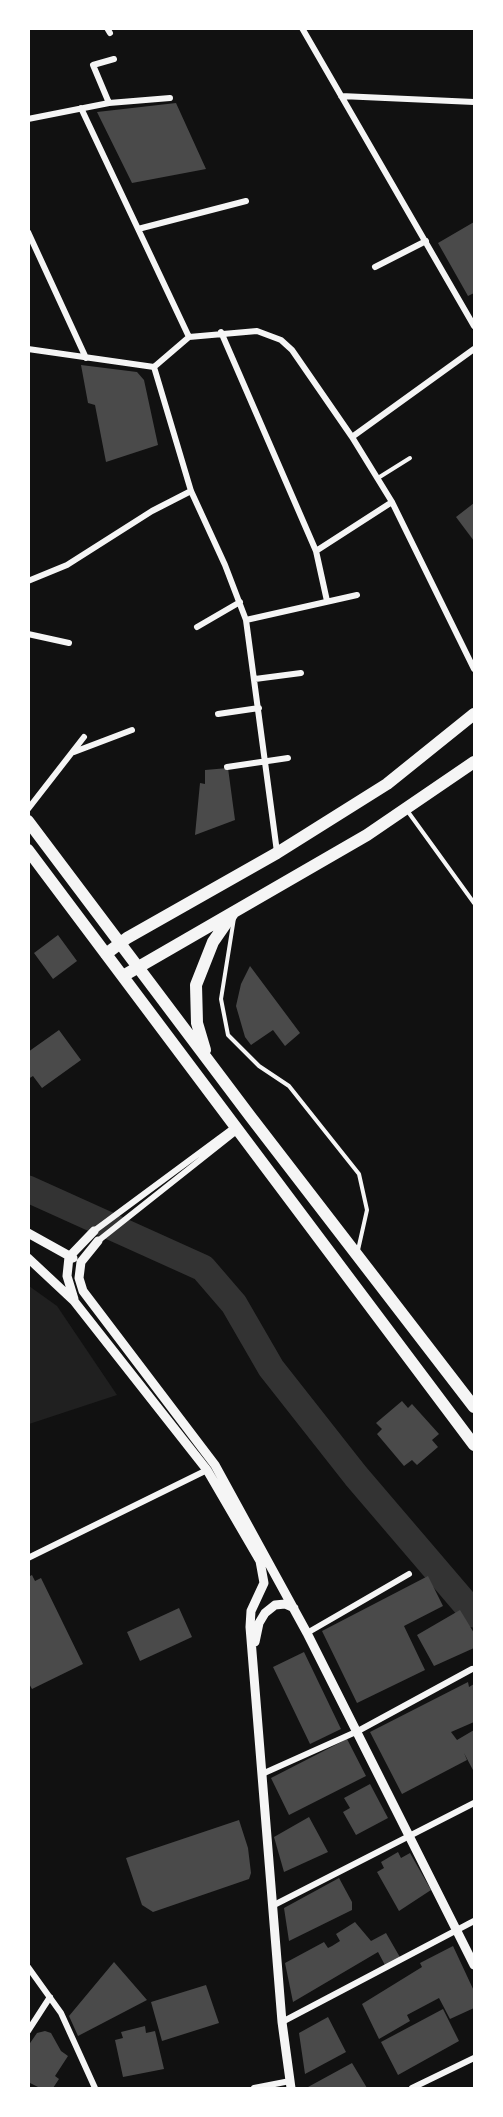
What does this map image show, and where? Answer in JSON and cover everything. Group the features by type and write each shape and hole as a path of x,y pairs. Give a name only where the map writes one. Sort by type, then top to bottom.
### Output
{"main road":[{"path":"106,954 120,943 278,853 387,784 474,714"},
{"path":"123,976 236,909 302,875 406,809 474,762"},
{"path":"28,821 250,1116 474,1407"},
{"path":"28,850 474,1445"},
{"path":"207,1057 197,1023 196,985 213,942 236,909"}],"street":[{"path":"302,28 474,326"},
{"path":"109,103 93,65 114,59"},
{"path":"341,96 474,102"},
{"path":"28,119 109,103 170,98"},
{"path":"81,108 189,337"},
{"path":"138,229 246,201"},
{"path":"28,232 86,358"},
{"path":"375,267 426,242"},
{"path":"28,349 154,367 189,337 221,332 256,331 281,340 292,350 378,478 410,533 474,669"},
{"path":"221,332 316,551 327,601"},
{"path":"352,437 474,349"},
{"path":"154,367 191,491 246,620 278,853"},
{"path":"28,581 67,565 152,511 191,491"},
{"path":"316,551 392,502"},
{"path":"246,620 357,595"},
{"path":"197,627 240,602"},
{"path":"28,634 69,643"},
{"path":"255,679 301,674"},
{"path":"218,714 259,708"},
{"path":"73,752 132,730"},
{"path":"28,809 84,737"},
{"path":"227,767 288,758"},
{"path":"74,1301 67,1276 69,1257 94,1231 237,1126"},
{"path":"237,1126 233,1134 98,1241 81,1262 79,1278 83,1291 215,1465 262,1547 358,1731 474,1965"},
{"path":"28,1233 81,1262"},
{"path":"28,1258 74,1301 207,1470 260,1561 264,1583 251,1611 252,1662 282,2022 291,2085 254,2088"},
{"path":"28,1558 207,1470"},
{"path":"307,1633 409,1574"},
{"path":"252,1662 256,1632 266,1613 275,1605 285,1604 294,1608"},
{"path":"262,1774 358,1731 472,1669"},
{"path":"274,1905 474,1803"},
{"path":"282,2022 474,1921"},
{"path":"28,1967 61,2013 95,2088"},
{"path":"28,2031 50,1997"},
{"path":"412,2088 474,2058"}],"lane":[{"path":"378,478 410,458"},
{"path":"406,809 474,903"},
{"path":"236,909 221,999 228,1035 259,1066 289,1086 359,1174 367,1210 358,1254"}],"shaded area":[{"path":"29,1286 57,1306 117,1395 29,1424"}],"building":[{"path":"176,103 206,169 132,183 97,112"},
{"path":"474,222 474,293 468,296 438,243"},
{"path":"81,365 137,372 144,380 158,445 106,462 95,405 88,403"},
{"path":"474,503 474,541 456,517"},
{"path":"228,768 235,820 195,835 200,783 205,784 205,770"},
{"path":"58,935 77,961 53,979 34,953"},
{"path":"250,966 300,1033 285,1046 273,1030 251,1045 245,1037 236,1006 241,984"},
{"path":"59,1030 81,1060 42,1088 33,1076 28,1079 28,1052"},
{"path":"402,1401 408,1408 412,1404 439,1434 432,1440 438,1447 417,1465 412,1460 404,1466 377,1434 382,1429 376,1423"},
{"path":"32,1575 35,1581 41,1578 83,1664 32,1689 28,1682 28,1577"},
{"path":"428,1576 443,1606 404,1626 425,1670 357,1703 322,1631"},
{"path":"179,1608 192,1637 140,1661 127,1632"},
{"path":"460,1610 474,1633 474,1648 434,1666 417,1635"},
{"path":"304,1652 341,1729 310,1744 273,1667"},
{"path":"468,1682 469,1687 474,1684 474,1722 451,1732 457,1740 474,1730 474,1772 464,1753 467,1760 402,1794 370,1732"},
{"path":"347,1739 366,1776 289,1815 271,1778"},
{"path":"370,1784 388,1818 356,1835 343,1812 350,1808 344,1798"},
{"path":"309,1817 328,1852 284,1872 274,1837"},
{"path":"239,1820 248,1848 251,1873 249,1879 153,1912 142,1905 126,1858"},
{"path":"398,1852 401,1858 410,1853 431,1890 399,1911 377,1872 384,1868 381,1862"},
{"path":"339,1878 352,1902 352,1910 289,1941 284,1908"},
{"path":"355,1922 371,1941 386,1933 401,1959 386,1967 378,1952 293,2002 285,1963 324,1942 328,1948 332,1946 340,1941 336,1934"},
{"path":"453,1946 474,1991 474,2008 450,2019 439,1998 407,2015 410,2021 379,2039 362,2004 422,1967 420,1963"},
{"path":"114,1962 147,2000 78,2036 69,2016"},
{"path":"206,1985 219,2023 162,2041 151,2002"},
{"path":"443,2009 459,2041 398,2075 381,2042"},
{"path":"328,2017 346,2052 305,2074 299,2033"},
{"path":"145,2026 146,2033 155,2031 164,2069 123,2077 115,2040 123,2038 121,2032"},
{"path":"45,2031 51,2033 61,2051 68,2056 55,2076 59,2079 53,2088 40,2088 28,2082 28,2046 37,2033"},
{"path":"352,2063 367,2088 308,2088 308,2087"}],"waterway":[{"path":"28,1189 203,1268 234,1304 271,1368 356,1476 474,1614"}]}
